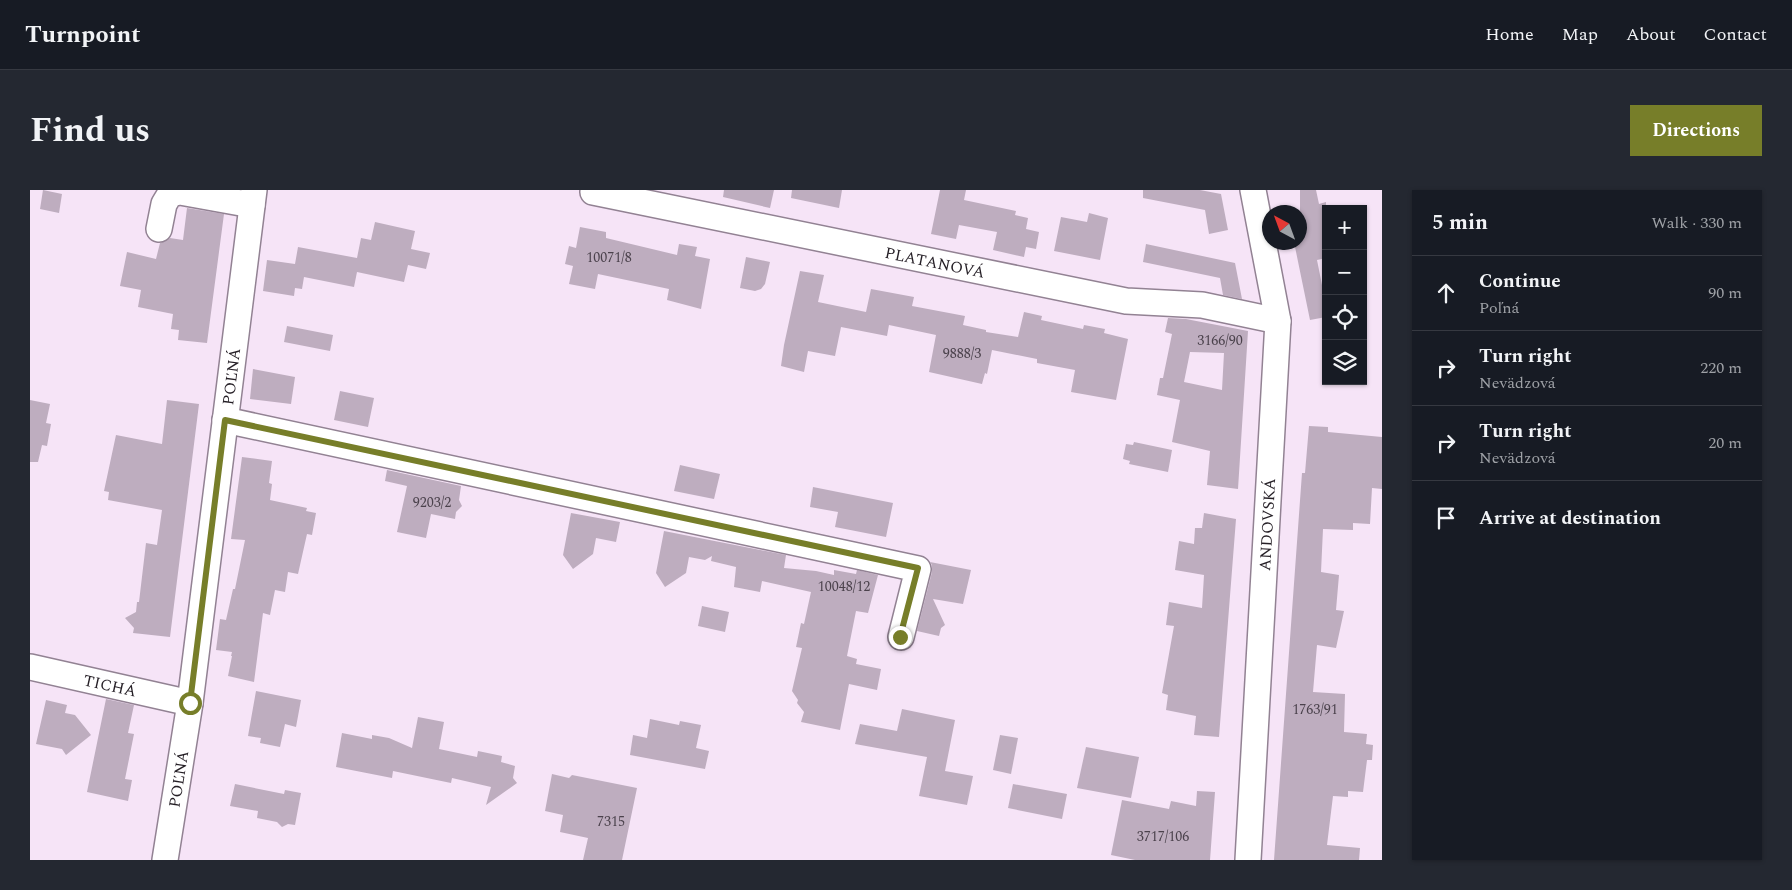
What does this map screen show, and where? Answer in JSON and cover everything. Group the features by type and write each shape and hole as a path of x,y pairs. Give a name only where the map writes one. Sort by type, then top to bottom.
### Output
{"street":[{"name":"ANDOVSKÁ","path":"1248,860 1278,320 1253,190"},
{"path":"160,229 164,204 170,194 180,192 253,198"},
{"name":"PLATANOVÁ","path":"593,192 1126,302 1202,305 1278,320"},
{"name":"POĽNÁ","path":"165,860 190,703 253,198"},
{"path":"225,420 918,568 900,637"},
{"name":"TICHÁ","path":"30,667 190,703"}],"building":[{"path":"43,190 62,194 59,213 40,209"},
{"path":"724,190 774,190 770,208 723,197"},
{"path":"792,190 842,190 839,208 791,198"},
{"path":"940,190 966,190 964,200 1016,211 1015,215 1028,218 1026,229 1039,232 1036,249 1026,247 1024,257 993,250 997,232 959,225 956,239 931,234"},
{"path":"1143,190 1200,190 1221,194 1228,230 1209,234 1205,210 1143,198"},
{"path":"1300,190 1316,190 1319,204 1326,202 1326,205 1322,205 1322,259 1317,260 1322,285 1322,318 1310,320 1296,250 1307,250 1307,205 1300,205"},
{"path":"187,208 224,214 207,343 178,340 179,330 171,329 173,314 138,307 141,290 120,286 127,252 156,259 160,243 170,238 183,240"},
{"path":"1089,213 1108,218 1100,260 1054,251 1061,217 1087,222"},
{"path":"375,222 415,231 411,249 430,253 426,269 408,265 404,282 357,272 354,287 304,277 302,289 295,288 294,296 263,291 267,260 295,264 298,247 357,258 361,238 371,240"},
{"path":"580,227 606,232 606,238 677,255 679,244 697,247 695,256 710,259 701,309 667,300 669,289 598,274 595,289 569,284 573,266 565,264 569,246 576,248"},
{"path":"1146,244 1235,263 1242,299 1223,295 1220,278 1143,262"},
{"path":"746,257 770,262 765,284 761,289 755,291 740,288"},
{"path":"800,271 824,275 818,302 866,312 871,289 914,297 912,306 965,316 963,325 986,330 986,332 1018,337 1024,312 1042,316 1041,320 1083,329 1084,325 1105,329 1104,333 1128,339 1116,400 1071,392 1075,370 1037,363 1037,359 992,350 987,374 985,373 982,384 929,372 936,335 889,325 887,336 841,327 835,356 808,351 804,372 781,366"},
{"path":"1168,318 1186,319 1248,331 1238,489 1207,485 1210,451 1172,442 1180,400 1157,395 1160,378 1163,378 1172,334 1165,332","holes":["1190,352 1224,353 1222,390 1184,382"]},
{"path":"287,326 333,335 330,351 284,342"},
{"path":"253,369 295,377 291,404 250,399"},
{"path":"340,391 374,398 368,427 334,420"},
{"path":"30,400 50,404 46,423 51,424 47,446 42,445 38,462 30,462"},
{"path":"167,400 199,404 170,637 133,633 134,628 125,618 136,612 137,602 139,602 146,543 157,545 162,510 108,500 109,492 104,491 116,435 162,444"},
{"path":"1309,426 1328,427 1328,432 1382,437 1382,489 1372,488 1370,524 1353,523 1353,530 1323,529 1321,572 1339,575 1336,610 1344,611 1336,648 1317,645 1313,692 1345,694 1344,732 1367,734 1366,744 1373,745 1372,760 1367,760 1363,792 1348,791 1348,797 1333,796 1327,845 1360,848 1359,860 1274,860 1302,473 1305,473"},
{"path":"1134,442 1172,450 1168,472 1129,464 1130,461 1123,459 1126,444 1133,445"},
{"path":"242,457 272,461 269,483 272,484 270,500 307,508 306,511 316,513 312,535 307,534 298,574 288,572 285,592 275,590 270,615 263,613 254,682 228,676 232,652 216,650 220,619 226,620 233,589 235,589 245,540 231,539"},
{"path":"680,465 720,474 714,499 674,491"},
{"path":"387,470 461,486 459,500 462,506 456,512 455,519 431,514 426,538 397,532 407,486 385,481"},
{"path":"813,487 893,503 886,537 835,527 838,512 810,507"},
{"path":"571,513 620,522 616,542 596,538 593,554 573,569 563,555"},
{"path":"1204,513 1236,519 1219,737 1194,735 1196,716 1166,710 1168,695 1162,693 1174,626 1166,625 1169,602 1202,608 1204,575 1175,570 1179,541 1194,544 1195,528 1202,528"},
{"path":"664,531 786,555 784,568 834,575 834,570 856,574 857,570 878,575 868,613 856,611 847,656 857,659 856,664 881,669 877,690 849,684 840,730 801,722 804,712 797,703 798,700 792,691 802,648 796,647 801,623 804,624 811,592 762,581 760,592 734,587 736,567 711,561 712,556 705,560 689,557 686,573 665,587 656,573"},
{"path":"930,562 971,570 963,604 933,599 945,625 941,628 939,636 917,631 932,572"},
{"path":"702,606 729,612 725,632 698,626"},
{"path":"256,691 301,700 296,727 285,724 280,747 260,743 261,738 248,736"},
{"path":"106,699 134,705 128,733 134,734 125,779 132,780 128,801 87,792"},
{"path":"46,700 67,705 65,713 75,715 91,735 66,755 62,749 36,744"},
{"path":"902,709 955,720 945,771 973,776 967,805 919,796 927,757 855,744 860,724 897,731"},
{"path":"418,717 444,722 439,749 477,757 478,751 502,756 501,762 515,766 513,778 517,783 486,805 491,787 452,778 451,783 393,771 392,778 336,767 342,733 372,739 372,735 389,738 412,748"},
{"path":"650,719 679,725 680,721 701,725 696,748 709,751 705,769 630,755 633,735 647,738"},
{"path":"1000,735 1018,738 1011,774 993,770"},
{"path":"1086,747 1139,757 1131,798 1077,788"},
{"path":"552,774 569,778 572,775 637,788 622,860 583,860 588,838 560,832 563,815 545,811"},
{"path":"235,784 284,794 285,790 301,793 295,825 288,824 282,827 277,822 257,818 258,811 230,806"},
{"path":"1013,784 1067,794 1062,819 1008,808"},
{"path":"1197,791 1215,792 1210,860 1135,860 1111,855 1122,800 1169,809 1171,801 1196,806"}],"route":[{"path":"190,703 225,420 918,568 900,637"}]}
